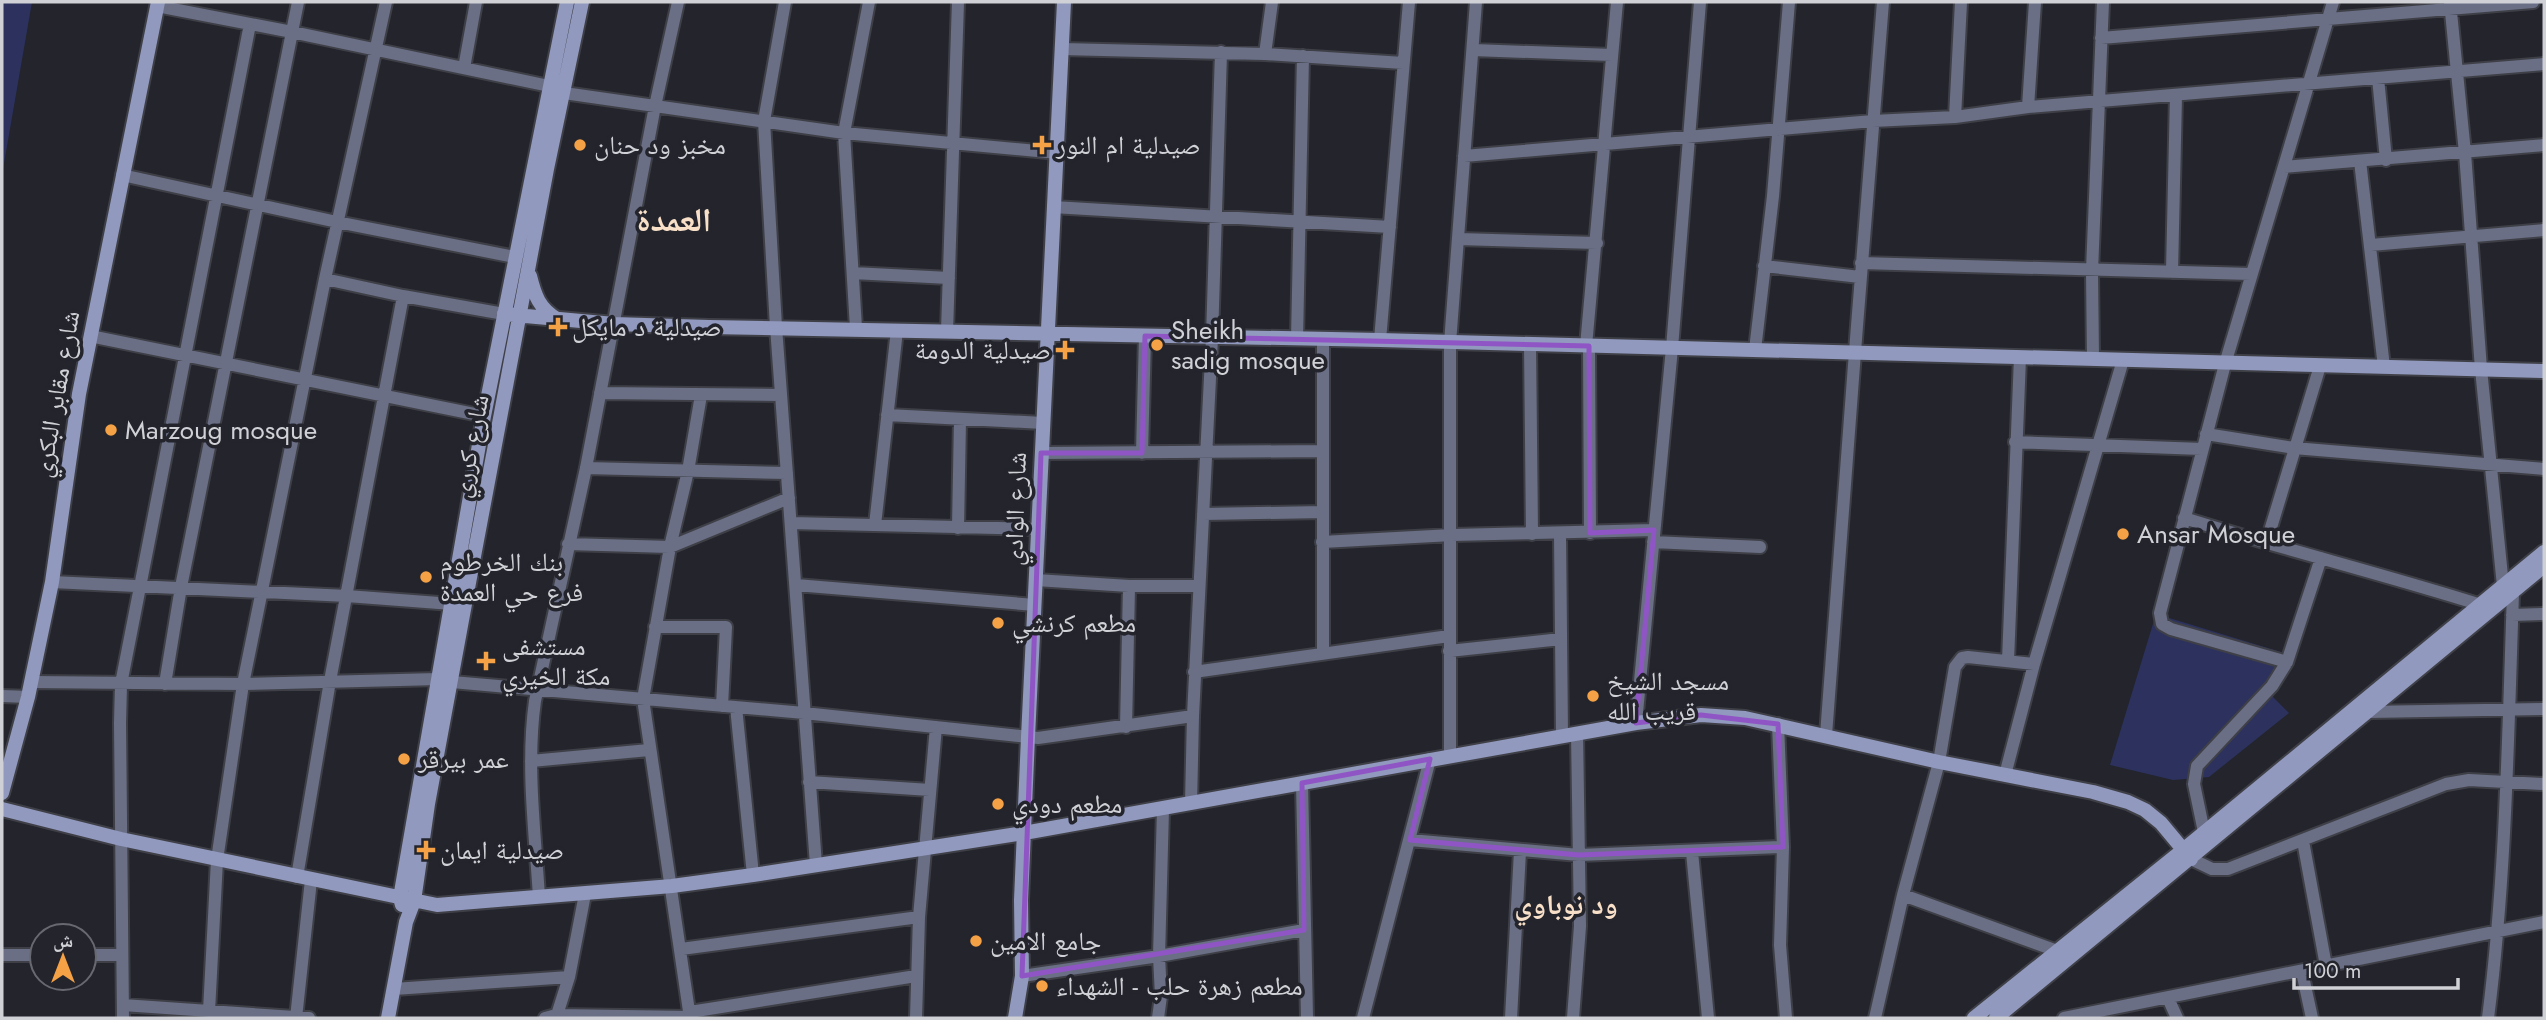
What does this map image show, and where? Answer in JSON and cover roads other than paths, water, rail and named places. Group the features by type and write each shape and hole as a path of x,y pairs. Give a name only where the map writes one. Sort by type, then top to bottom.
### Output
{"main road":[{"name":"شارع كرري","path":"407,900 445,681 528,271 549,86 566,2"},
{"name":"شارع كرري","path":"445,681 452,604 515,257 564,93 582,2"},
{"name":"شارع الوادي","path":"1015,1018 1022,975 1021,900 1028,737 1064,2"},
{"name":"شارع مقابر البكري","path":"2,793 30,690 51,582 73,427 90,335 157,4"},
{"path":"528,271 541,308 558,320"},
{"path":"504,314 614,324 1049,332 2225,364 2544,370"},
{"path":"1974,1018 2368,712 2508,589 2544,552"},
{"path":"1996,1018 2187,854 2204,832 2481,605 2544,566"},
{"path":"2,809 216,860 437,905 672,886 754,875 1024,833 1569,734 1701,715 1745,718 1778,724 1939,762 2093,792 2128,802 2145,810 2161,823 2187,854"},
{"path":"388,1018 406,922 407,900"}],"street":[{"path":"165,684 181,587 298,2"},
{"path":"209,1011 216,860 243,684 325,279 386,2"},
{"path":"464,68 476,2"},
{"path":"539,897 531,761 532,724 586,468 655,106 678,2"},
{"path":"785,2 764,121 776,327 816,865"},
{"path":"856,328 844,133 869,2"},
{"path":"947,331 958,2"},
{"path":"1265,54 1272,2"},
{"path":"1380,340 1409,2"},
{"path":"1450,755 1450,343 1476,2"},
{"path":"1590,533 1587,346 1617,2"},
{"path":"1636,723 1672,348 1700,2"},
{"path":"1755,350 1789,2"},
{"path":"1826,736 1883,2"},
{"path":"1955,117 1961,2"},
{"path":"2028,107 2035,2"},
{"path":"2093,359 2092,271 2103,2"},
{"path":"2287,662 2171,629 2162,624 2160,613 2225,364 2333,2"},
{"path":"2101,37 2328,20 2450,5 2533,2"},
{"path":"157,4 549,86"},
{"path":"2450,5 2465,153 2481,369 2512,615 2507,782 2498,932 2488,1018"},
{"path":"250,24 121,684 123,1012 209,1011 300,1018 304,879 330,681 403,296"},
{"path":"1062,49 1221,52 1404,63"},
{"path":"1473,50 1612,55"},
{"path":"1191,803 1194,672 1212,338 1221,52"},
{"path":"1297,339 1303,56"},
{"path":"1464,156 1872,121 1955,117 2028,107 2544,64"},
{"path":"2378,78 2386,160"},
{"path":"564,93 844,133 1058,153"},
{"path":"2172,272 2176,95"},
{"path":"2284,167 2544,145"},
{"path":"2360,162 2384,367"},
{"path":"122,174 337,222 515,257"},
{"path":"1054,206 1390,227"},
{"path":"2371,245 2544,230"},
{"path":"1459,239 1597,243"},
{"path":"1861,263 2251,274"},
{"path":"1764,267 1860,277"},
{"path":"853,273 949,278"},
{"path":"325,279 504,314"},
{"path":"875,525 897,330"},
{"path":"90,335 484,416"},
{"path":"1142,453 1144,336"},
{"path":"1323,339 1323,652"},
{"path":"1530,344 1532,534"},
{"path":"2008,661 2020,357"},
{"path":"2005,775 2034,664 2123,360"},
{"path":"2266,544 2320,366"},
{"path":"600,393 781,396"},
{"path":"690,1016 643,699 701,395"},
{"path":"887,415 1043,423"},
{"path":"958,528 960,419"},
{"path":"2206,434 2294,448 2544,469"},
{"path":"2015,442 2202,449"},
{"path":"1041,453 1323,451"},
{"path":"586,468 787,473"},
{"path":"568,544 670,547 789,498"},
{"path":"1203,514 1322,512"},
{"path":"2184,518 2481,605"},
{"path":"791,523 1039,529"},
{"path":"1322,542 1590,533 1653,536 1760,547"},
{"path":"1560,534 1560,639 1579,855 1579,940 1573,1018"},
{"path":"2204,832 2194,784 2197,766 2272,685 2287,662 2321,558"},
{"path":"1036,580 1129,586 1199,586"},
{"path":"51,582 347,596 452,604"},
{"path":"796,585 1035,605"},
{"path":"1126,727 1129,586"},
{"path":"2512,615 2544,614"},
{"path":"655,627 726,627 722,706"},
{"path":"1194,672 1449,636"},
{"path":"1450,651 1560,639"},
{"path":"1875,1018 1903,895 1939,762 1958,662 1968,657 2034,664"},
{"path":"2,696 30,690 121,684 445,681 804,713 1028,737 1055,737 1193,716"},
{"path":"736,707 754,875"},
{"path":"2368,712 2544,709"},
{"path":"1778,724 1783,847 1780,945 1786,1018"},
{"path":"916,1018 919,917 936,727"},
{"path":"531,761 649,750"},
{"path":"1363,1018 1430,759"},
{"path":"2187,854 2212,869 2228,869 2446,784 2469,780 2544,783"},
{"path":"809,782 930,790"},
{"path":"1301,783 1307,1018"},
{"path":"1158,1018 1161,996 1159,956 1163,808"},
{"path":"1410,840 1579,855 1783,847"},
{"path":"2303,841 2326,966"},
{"path":"1511,1018 1520,851"},
{"path":"1692,852 1708,1018"},
{"path":"585,894 569,977 552,1017 690,1016 916,975"},
{"path":"1903,895 2057,951"},
{"path":"681,949 919,917"},
{"path":"2064,1018 2101,1015 2168,998 2544,922"},
{"path":"1022,975 1159,956 1304,930"},
{"path":"2,955 28,955"},
{"path":"98,955 122,955"},
{"path":"2302,972 2312,1018"},
{"path":"394,989 569,977"},
{"path":"2168,998 2176,1018"}],"place":[{"name":"مخبز ود حنان","path":"580,145"},
{"name":"صيدلية ام النور","path":"1042,145"},
{"name":"صيدلية د مايكل","path":"558,327"},
{"name":"Sheikh sadig mosque","path":"1157,345"},
{"name":"صيدلية الدومة","path":"1065,350"},
{"name":"Marzoug mosque","path":"111,430"},
{"name":"Ansar Mosque","path":"2123,534"},
{"name":"بنك الخرطوم فرع حي العمدة","path":"426,577"},
{"name":"مطعم كرنشي","path":"998,623"},
{"name":"مستشفى مكة الخيري","path":"486,661"},
{"name":"مسجد الشيخ قريب الله","path":"1593,696"},
{"name":"عمر بيرقر","path":"404,759"},
{"name":"مطعم دودي","path":"998,804"},
{"name":"صيدلية ايمان","path":"426,850"},
{"name":"جامع الامين","path":"976,941"},
{"name":"مطعم زهرة حلب - الشهداء","path":"1042,986"}],"district":[{"name":"العمدة","path":"674,219"},
{"name":"ود نوباوي","path":"1566,904"}]}
